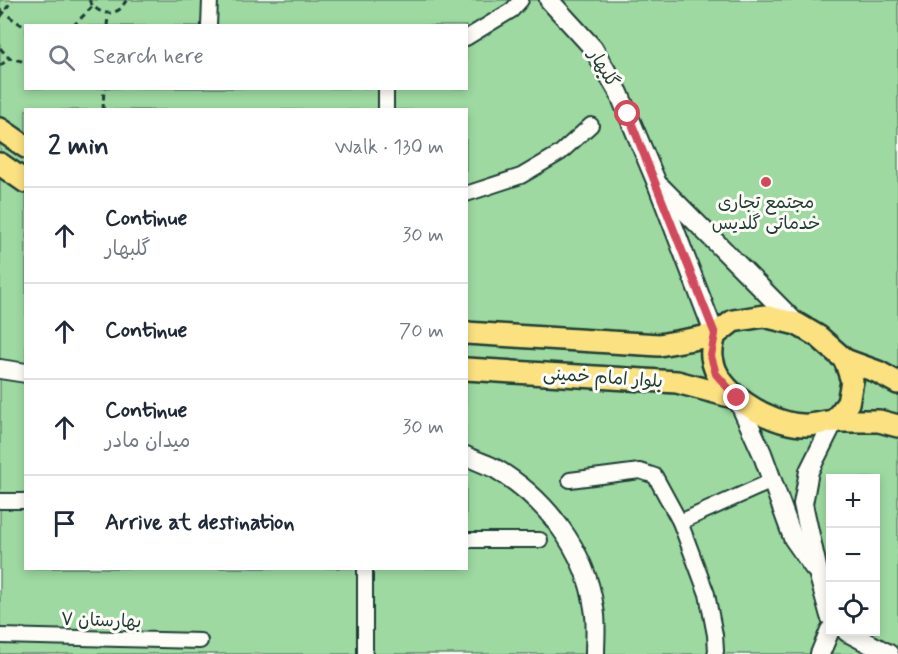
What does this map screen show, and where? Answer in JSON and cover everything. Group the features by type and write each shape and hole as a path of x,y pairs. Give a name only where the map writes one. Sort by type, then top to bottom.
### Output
{"main road":[{"path":"0,129 24,146"},
{"path":"0,164 24,181"},
{"path":"898,382 845,360 819,337 797,324 764,316 733,321 715,334 711,356 716,374 737,398 769,418 802,425 834,421 879,421 898,426"},
{"name":"بلوار امام خمینی","path":"468,333 659,345 715,334"},
{"path":"834,421 848,403 852,381 845,360"},
{"name":"بلوار امام خمینی","path":"468,369 677,382 737,398"}],"street":[{"path":"210,0 210,24"},
{"path":"468,37 512,10 521,0"},
{"name":"گلبهار","path":"549,0 593,48 619,93 656,181 715,334"},
{"path":"386,90 386,108"},
{"path":"468,193 521,176 560,153 591,125"},
{"path":"656,181 797,324"},
{"path":"0,369 24,373"},
{"path":"737,398 762,453 793,538 819,576"},
{"path":"826,599 804,504 809,471 834,421"},
{"path":"468,457 496,469 531,494 561,527 583,567 595,608 595,654"},
{"path":"570,480 640,471 654,476 680,522 707,594 718,653"},
{"path":"680,522 772,481"},
{"path":"0,501 24,501"},
{"path":"468,540 540,540"},
{"path":"365,570 365,654"},
{"name":"بهارستان ۷","path":"0,636 200,641"},
{"path":"820,654 828,636"},
{"path":"854,636 890,654"}],"path":[{"path":"0,18 2,11 12,0"},
{"path":"89,0 97,11 108,13 119,9 127,0"},
{"path":"75,24 93,6"},
{"path":"2,11 24,27"},
{"path":"107,24 108,16"},
{"path":"0,48 9,57 24,61"},
{"path":"0,66 9,57"},
{"path":"103,108 104,90"}],"green space":[{"path":"0,0 898,0 898,654 0,654"}],"place":[{"name":"مجتمع تجاری خدماتی گلدیس","path":"766,182"}],"route":[{"path":"628,114 715,334 711,356 716,374 737,398"}]}
